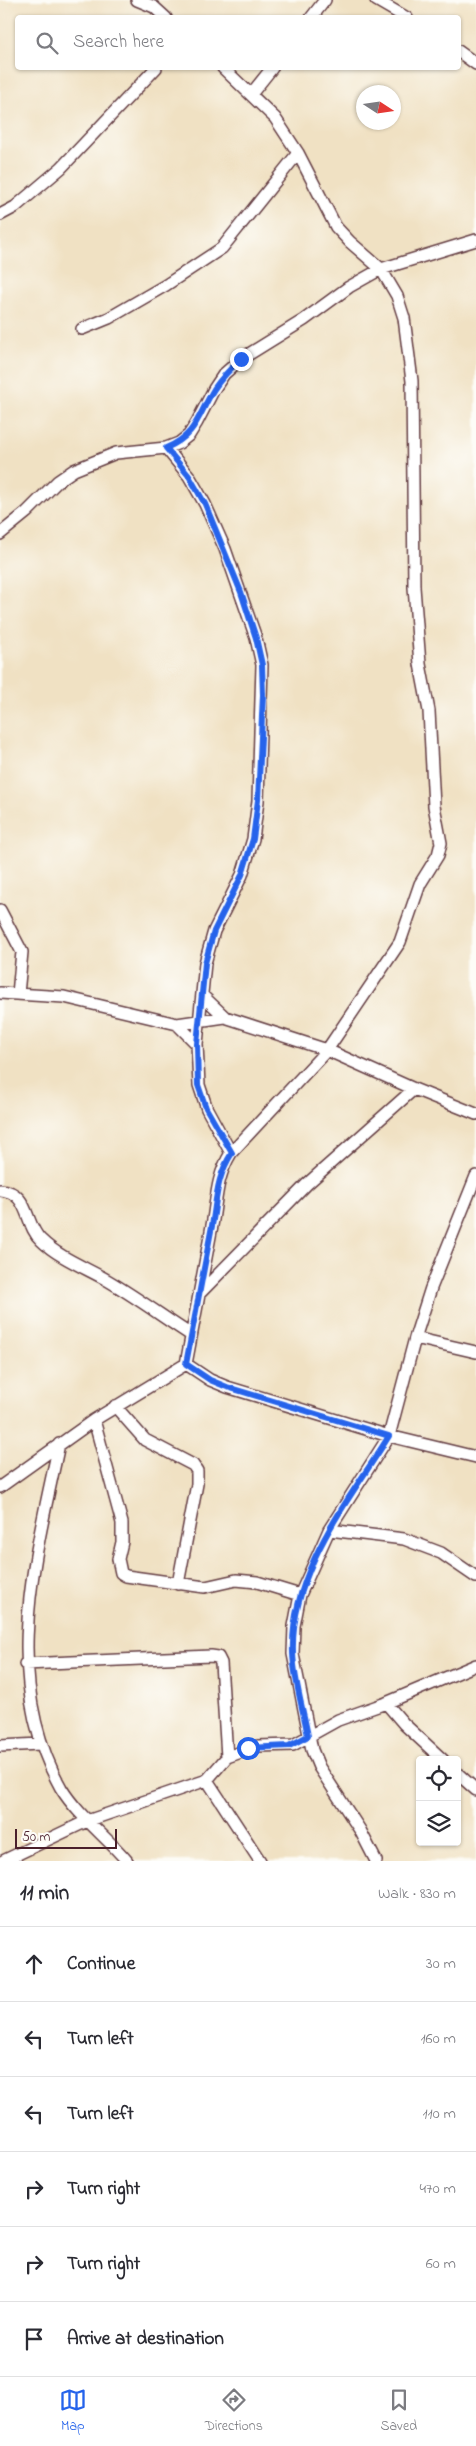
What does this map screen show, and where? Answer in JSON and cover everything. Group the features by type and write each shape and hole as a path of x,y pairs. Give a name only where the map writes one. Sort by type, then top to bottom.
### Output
{"street":[{"path":"137,0 159,11"},
{"path":"313,15 325,0"},
{"path":"376,0 402,15"},
{"path":"461,53 476,64"},
{"path":"0,215 15,207 61,168 153,70"},
{"path":"0,1487 115,1406 186,1364 213,1222 217,1183 222,1168 232,1153 327,1050 400,942 420,884 438,855 441,843 434,806 430,720 420,664 414,587 412,381 404,318 396,296 381,269 336,227 298,153 275,118 252,93 225,70"},
{"path":"252,93 270,70"},
{"path":"82,328 109,318 166,285 222,248 298,153"},
{"path":"0,534 27,512 58,481 74,470 116,453 166,448 178,443 189,434 224,374 241,359 304,320 349,287 381,269 476,240"},
{"path":"166,448 189,476 205,504 221,540 241,592 256,638 262,665 263,695 258,800 253,839 242,875 214,931 205,963 197,1044 198,1085 206,1108 232,1153"},
{"path":"0,910 22,952 18,994"},
{"path":"0,993 64,997 177,1024 225,1017 327,1050 476,1114"},
{"path":"203,996 225,1017"},
{"path":"177,1024 197,1044"},
{"path":"199,1294 307,1184 414,1089"},
{"path":"376,1861 360,1830 319,1767 308,1736 293,1654 294,1626 300,1595 329,1530 389,1436 415,1338 431,1288 476,1176"},
{"path":"0,1190 16,1195 24,1204 33,1228 40,1240 191,1335"},
{"path":"415,1338 476,1352"},
{"path":"186,1364 210,1380 227,1387 389,1436 476,1457"},
{"path":"115,1406 145,1440 193,1465 197,1471 197,1484 178,1584"},
{"path":"94,1420 122,1524 122,1542 118,1559 121,1573 126,1576 205,1587 236,1580 257,1582 300,1595"},
{"path":"59,1444 26,1600 25,1664 28,1700 40,1744 62,1789 87,1821 127,1861"},
{"path":"329,1530 404,1539 441,1553 476,1577"},
{"path":"25,1664 218,1657 221,1664 227,1757"},
{"path":"3,1861 87,1821 207,1780 227,1757 258,1746 289,1746 338,1720 386,1703 476,1665"},
{"path":"386,1703 404,1724 438,1756"},
{"path":"0,1746 40,1744"},
{"path":"461,1777 476,1790"},
{"path":"207,1780 260,1861"}],"route":[{"path":"241,359 224,374 214,389 198,422 189,434 178,443 166,448 189,476 205,504 241,592 256,638 262,665 263,695 258,800 253,839 242,875 214,931 205,963 197,1044 198,1085 206,1108 232,1153 222,1168 217,1183 213,1222 186,1364 210,1380 227,1387 389,1436 329,1530 300,1595 294,1626 293,1654 308,1736 289,1746 258,1746 248,1748"}]}
